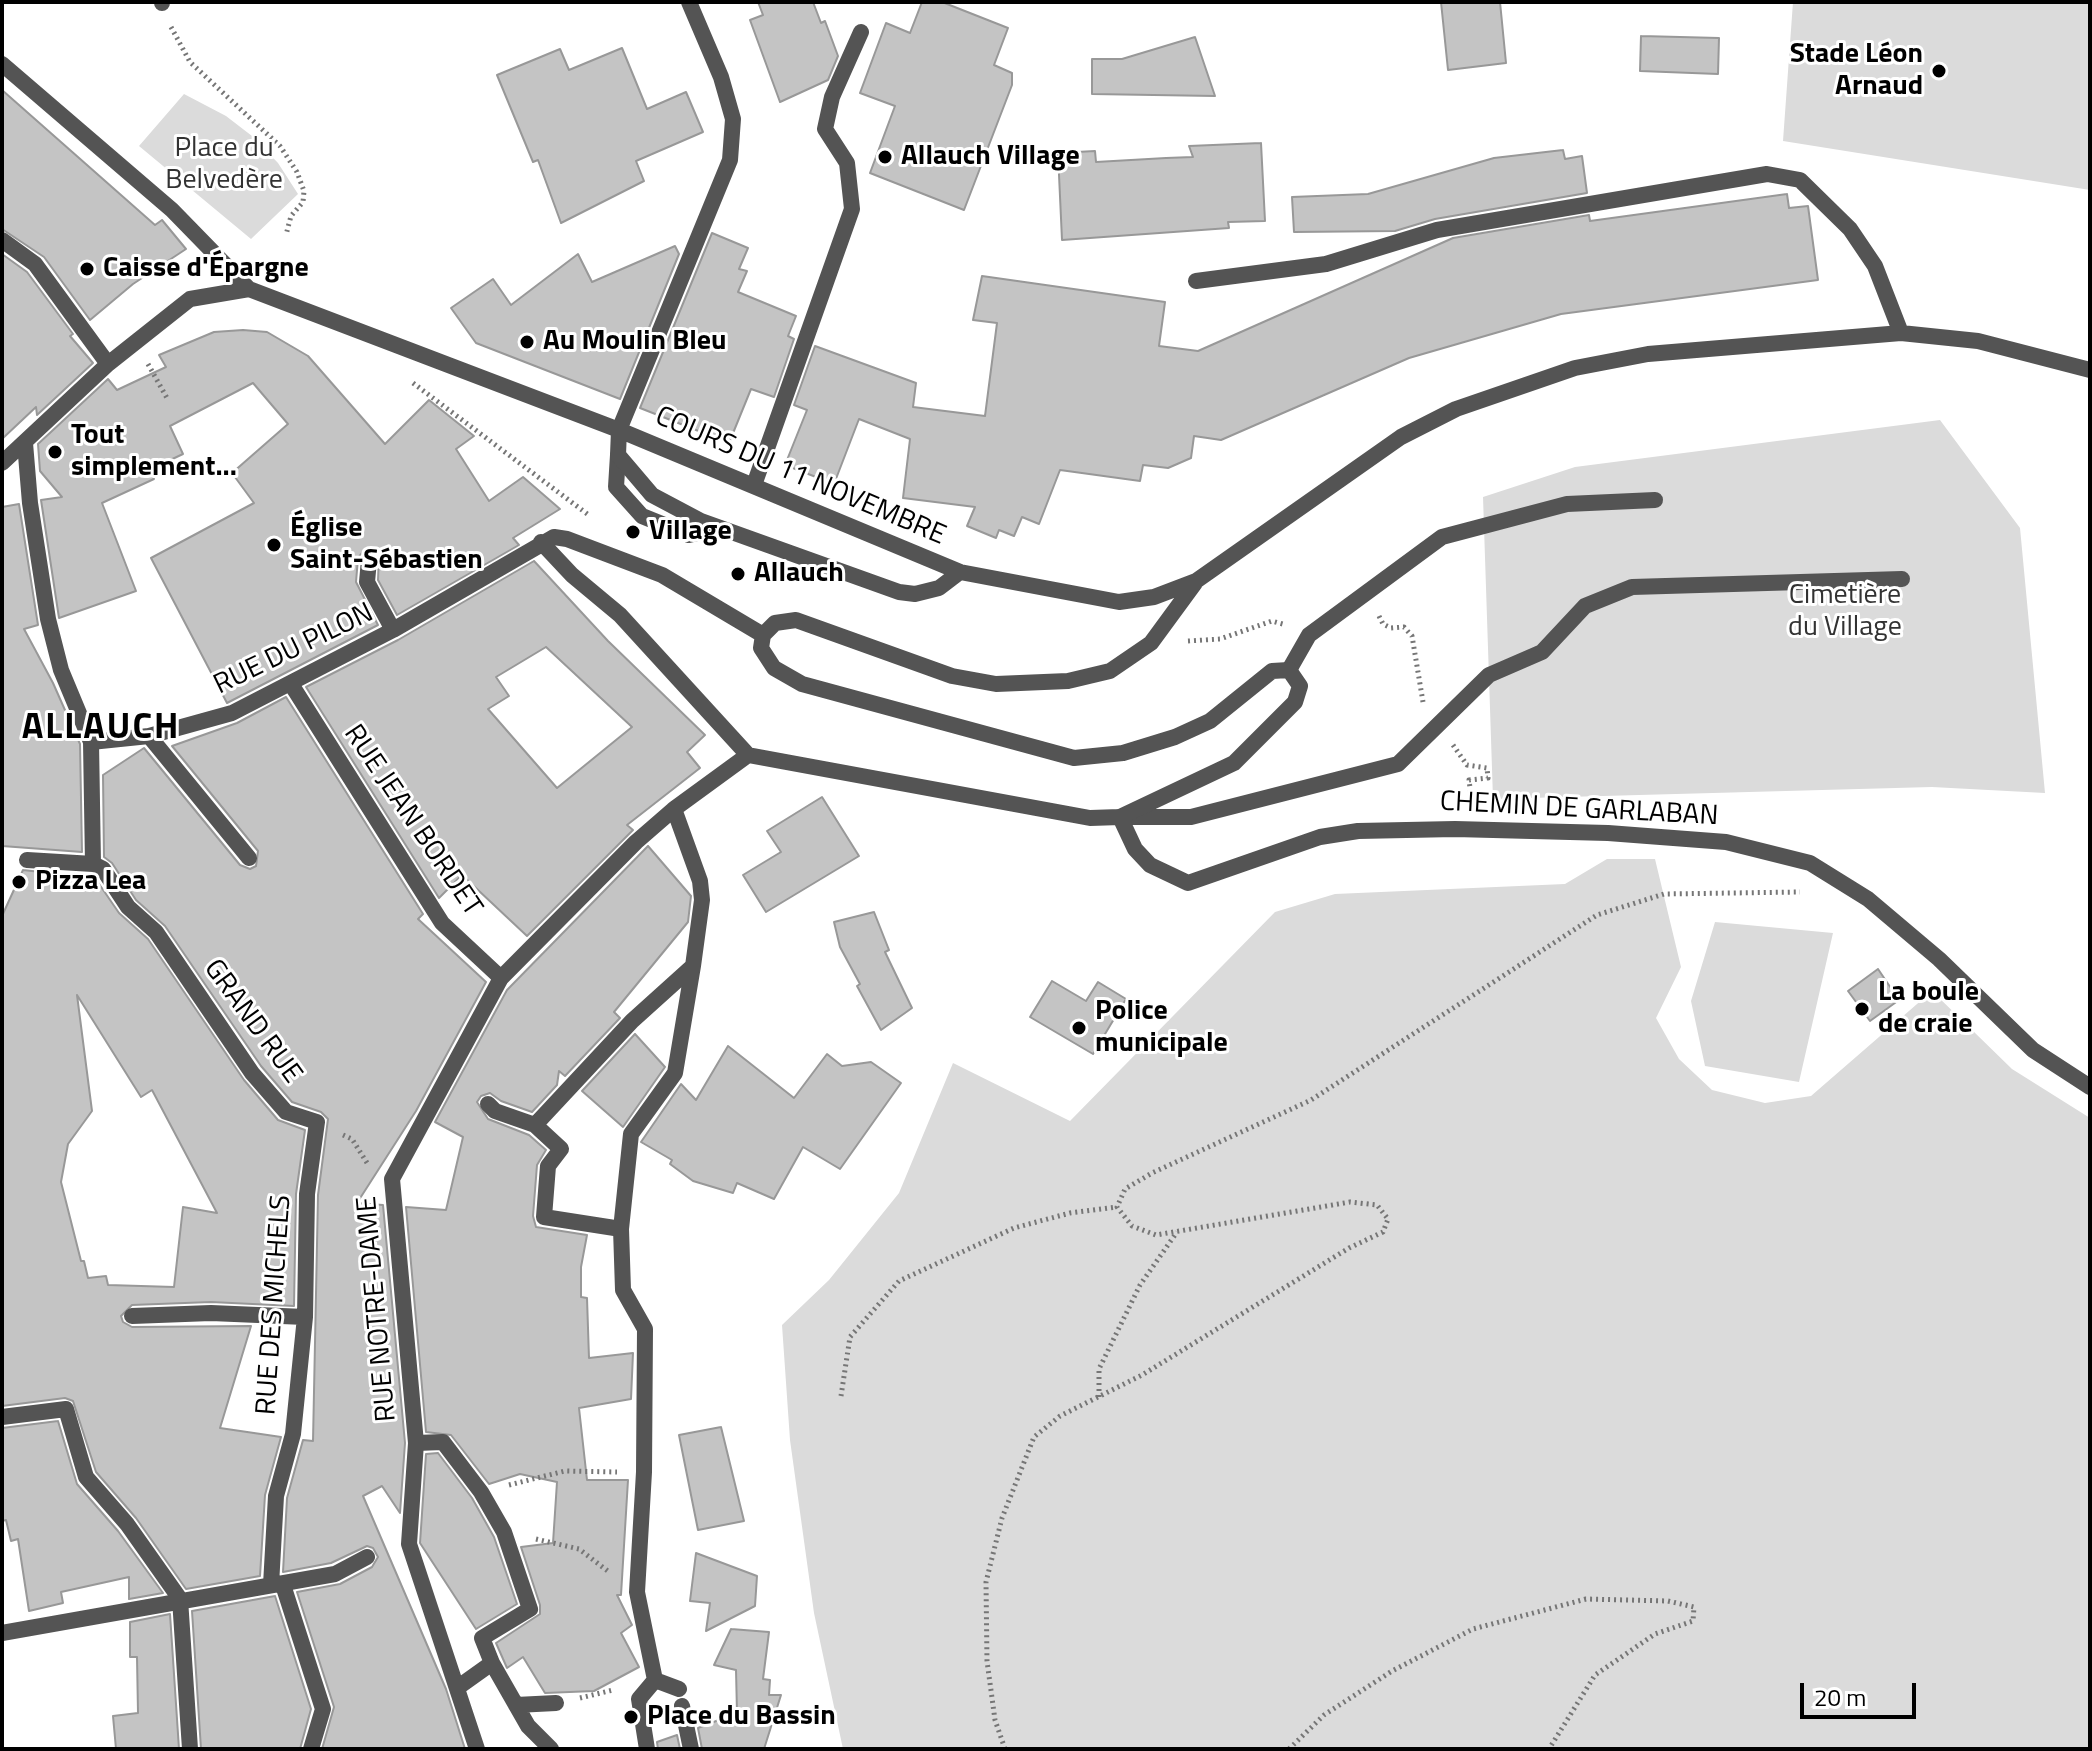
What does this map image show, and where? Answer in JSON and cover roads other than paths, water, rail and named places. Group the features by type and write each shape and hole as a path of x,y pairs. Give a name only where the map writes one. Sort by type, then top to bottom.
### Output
{"street":[{"path":"619,430 730,160 733,119 721,77 689,2"},
{"path":"754,485 852,209 847,163 825,129 832,97 861,32"},
{"path":"2,64 172,210 249,289"},
{"path":"1196,281 1326,264 1437,230 1767,174 1800,180 1850,229 1875,266 1901,333"},
{"path":"2,240 35,264 108,364"},
{"path":"2,463 108,364 190,299 249,289"},
{"name":"COURS DU 11 NOVEMBRE","path":"249,289 619,430 960,572 1119,602 1154,597 1196,581"},
{"path":"1289,670 1272,671 1210,721 1175,737 1123,753 1074,758 802,684 774,668 761,648 763,635 775,623 796,620 952,676 996,684 1068,681 1110,671 1151,643 1196,581 1401,437 1456,409 1575,368 1648,354 1901,333 1978,341 2090,370"},
{"name":"COURS DU 11 NOVEMBRE","path":"619,430 618,455 652,495 719,528 899,592 915,594 939,588 960,572"},
{"path":"25,443 30,503 48,619 61,670 91,742 93,864 27,860"},
{"path":"1289,670 1309,635 1442,537 1567,504 1655,500"},
{"path":"763,635 662,575 567,539 554,537 541,542 572,575 620,615 748,755 1090,818 1191,817 1398,764 1489,675 1542,652 1585,606 1632,587 1902,579"},
{"name":"RUE DU PILON","path":"91,742 149,736 232,713 393,630 541,542"},
{"path":"369,560 367,582 393,630"},
{"path":"1120,817 1234,763 1295,702 1300,686 1289,670"},
{"name":"RUE JEAN BORDET","path":"291,684 442,923 501,978"},
{"path":"149,736 249,858"},
{"name":"RUE NOTRE-DAME","path":"477,1749 409,1544 416,1443 392,1179 501,978 636,842 674,809 748,755"},
{"path":"674,809 700,881 702,900 675,1073 631,1134 621,1229 623,1290 645,1329 644,1472 637,1592 655,1680 681,1698 691,1749"},
{"name":"CHEMIN DE GARLABAN","path":"1120,817 1135,849 1150,865 1188,883 1320,837 1358,831 1475,829 1608,833 1726,842 1810,863 1868,899 1939,959 2033,1050 2090,1087"},
{"name":"GRAND RUE","path":"93,864 103,869 128,907 156,932 286,1112 317,1122"},
{"path":"535,1125 632,1021 693,966"},
{"path":"488,1104 495,1111 535,1125 561,1149 548,1166 544,1217 621,1229"},
{"name":"RUE DES MICHELS","path":"277,1585 276,1496 293,1434 305,1317 307,1194 317,1122"},
{"path":"132,1316 211,1313 305,1317"},
{"path":"2,1417 66,1409 86,1477 127,1524 180,1599 190,1749"},
{"path":"416,1443 443,1442 481,1492 504,1532 530,1609 482,1638 492,1663 528,1726 551,1749"},
{"path":"2,1633 180,1599 335,1574 367,1557"},
{"path":"277,1585 323,1709 311,1749"},
{"path":"457,1688 492,1663"},
{"path":"647,1749 639,1699 655,1680"},
{"path":"516,1705 556,1703"}],"place":[{"name":"Stade Léon Arnaud","path":"1939,71"},
{"name":"Allauch Village","path":"885,157"},
{"name":"Caisse d'Épargne","path":"87,269"},
{"name":"Au Moulin Bleu","path":"527,342"},
{"name":"Tout simplement...","path":"55,452"},
{"name":"Village","path":"633,532"},
{"name":"Église Saint-Sébastien","path":"274,545"},
{"name":"Allauch","path":"738,574"},
{"name":"Pizza Lea","path":"19,882"},
{"name":"La boule de craie","path":"1862,1009"},
{"name":"Police municipale","path":"1079,1028"},
{"name":"Place du Bassin","path":"631,1717"}],"district":[{"name":"ALLAUCH","path":"101,729"}],"park label":[{"name":"Place du Belvedère","path":"224,165"},
{"name":"Cimetière du Village","path":"1845,612"}]}
